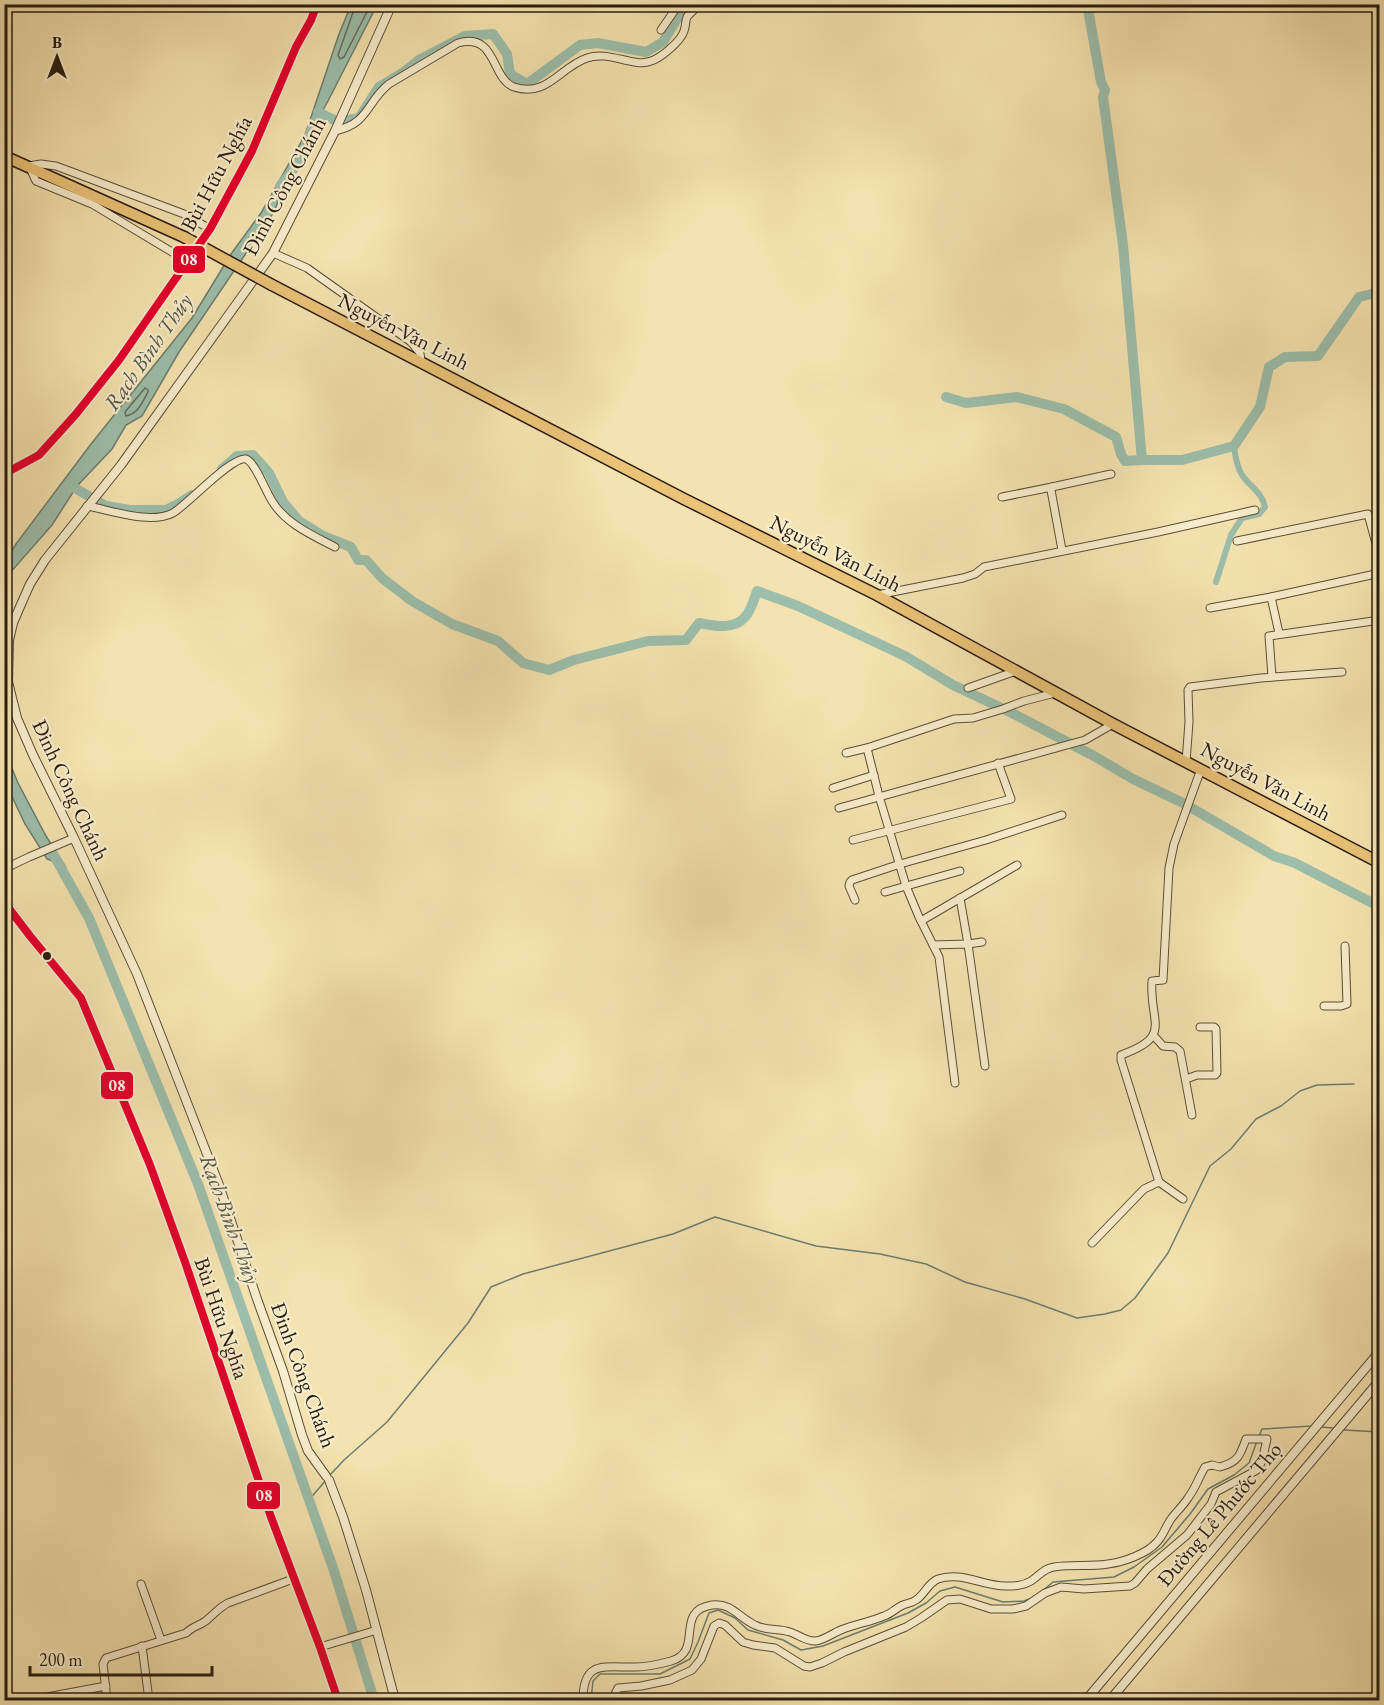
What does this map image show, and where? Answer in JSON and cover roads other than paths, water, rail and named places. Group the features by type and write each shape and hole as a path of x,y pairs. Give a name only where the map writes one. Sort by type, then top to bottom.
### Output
{"highway":[{"path":"4,156 29,166"},
{"name":"Nguyễn Văn Linh","path":"29,166 184,237 684,499 876,595 1113,724 1380,863"}],"main road":[{"name":"Bùi Hữu Nghĩa","path":"4,474 39,455 65,426 124,353 210,229 252,151 296,47 317,4"},
{"name":"Bùi Hữu Nghĩa","path":"4,901 81,998 150,1165 338,1701"}],"street":[{"name":"Đinh Công Chánh","path":"392,4 338,124 273,253 126,458 51,552 30,584 13,623 9,640 8,682 17,717 33,755 75,838 137,974 208,1156 283,1371 302,1435 308,1451 327,1478 351,1540 395,1701"},
{"path":"661,30 679,4"},
{"path":"338,124 352,126 362,118 380,92 389,84 458,43 470,41 481,45 510,86 536,89 548,84 584,58 612,57 650,62 680,39 688,16 700,5"},
{"path":"187,261 92,204 36,181 29,166 41,164 56,166 184,214 210,229"},
{"path":"273,253 307,268 411,342 420,353 421,361"},
{"path":"87,506 145,517 165,516 184,505 229,465 244,459 252,464 268,496 282,515 310,534 335,546"},
{"path":"1002,497 1111,474"},
{"path":"1052,487 1062,550"},
{"path":"876,595 963,578 975,574 984,567 1255,510"},
{"path":"1237,542 1368,514 1380,558"},
{"path":"1210,609 1380,573"},
{"path":"1271,597 1279,633"},
{"path":"1272,677 1269,636 1380,620"},
{"path":"968,688 1016,671"},
{"path":"1186,762 1190,722 1189,688 1272,677 1342,672"},
{"path":"846,753 954,719 973,718 1057,692"},
{"path":"839,808 1085,740 1113,724"},
{"path":"867,748 906,886 940,963 955,1083"},
{"path":"853,840 1011,799 998,763"},
{"path":"1183,1199 1159,1182 1121,1055 1145,1044 1154,1036 1156,1025 1152,981 1162,980 1169,868 1174,844 1201,769"},
{"path":"833,788 874,775"},
{"path":"855,900 849,886 850,882 900,864 986,840 1062,815"},
{"path":"4,869 75,838"},
{"path":"921,921 1017,865"},
{"path":"885,892 960,871"},
{"path":"960,898 985,1066"},
{"path":"933,945 982,942"},
{"path":"1324,1006 1347,1004 1345,946"},
{"path":"1186,1079 1217,1074 1216,1029 1200,1027"},
{"path":"1154,1036 1163,1046 1180,1050 1192,1114"},
{"path":"1092,1243 1144,1189 1159,1182"},
{"name":"Đường Lê Phước Thọ","path":"1086,1701 1380,1352"},
{"name":"Đường Lê Phước Thọ","path":"1110,1701 1380,1380"},
{"path":"583,1701 586,1679 588,1674 596,1668 602,1666 637,1667 681,1657 687,1651 693,1617 698,1610 712,1605 728,1606 753,1624 763,1628 792,1633 815,1641 851,1626 883,1617 901,1606 912,1603 922,1595 930,1583 942,1578 960,1578 998,1586 1019,1586 1049,1568 1124,1561 1158,1542 1172,1517 1189,1498 1205,1467 1212,1465 1220,1467 1232,1463 1240,1456 1246,1439 1267,1438 1262,1461 1257,1470 1216,1492 1211,1504 1187,1535 1130,1586 1084,1589 1061,1587 1045,1593 1026,1606 1013,1609 991,1610 960,1599 946,1600 906,1627 810,1667 804,1666 775,1648 742,1642 730,1628 719,1623 714,1626 698,1665 692,1670 670,1680 618,1688 616,1701"},
{"path":"1260,1495 1274,1506"},
{"path":"107,1701 103,1664 105,1660 186,1633 208,1620 228,1603 294,1579"},
{"path":"141,1584 162,1640"},
{"path":"320,1647 377,1630"},
{"path":"142,1646 149,1701"},
{"path":"31,1701 106,1686"}],"water":[{"name":"Rạch Bình Thủy","path":"351,5 377,5 290,170 274,212 179,352 142,416 126,425 112,449 77,486 52,525 9,574 5,588 5,562 16,544 91,444 192,318 231,254 261,213 305,135"},
{"path":"4,749 18,783 65,866 47,859 25,824 5,782"}],"waterway":[{"path":"318,112 338,122 359,118 379,87 419,60 465,36 493,34 507,54 510,74 527,84 580,45 598,43 646,52 663,42 679,15 689,4"},
{"path":"1087,4 1101,82 1105,90 1103,97 1123,245 1142,460 1182,460 1234,446 1260,407 1269,367 1285,357 1318,356 1359,297 1380,292"},
{"name":"Rạch Bình Thủy","path":"280,186 300,161 315,121"},
{"path":"946,397 966,403 1017,397 1064,409 1116,437 1125,461 1142,460"},
{"path":"1216,582 1231,535 1242,518 1259,514 1265,507 1261,497 1240,472 1234,446"},
{"path":"222,469 237,456 253,455 269,473 283,502 299,521 323,536 351,547 358,560 366,560 382,578 412,601 452,624 498,641 523,663 549,670 574,660 648,641 686,640 699,623 724,626 736,624 747,614 757,591 798,606 905,656 953,685 1012,713 1133,779 1183,803 1274,856 1295,863 1380,907"},
{"path":"73,487 106,506 130,510 166,510 192,495"},
{"name":"Rạch Bình Thủy","path":"52,852 89,918 198,1184 334,1571 374,1700"},
{"path":"329,1476 387,1422 468,1323 491,1287 523,1274 673,1234 715,1217 816,1246 880,1254 926,1264 965,1282 1025,1299 1077,1318 1121,1310 1135,1298 1168,1253 1210,1166 1231,1149 1256,1119 1281,1106 1300,1091 1317,1085 1354,1084"},
{"path":"1259,1436 1262,1429 1312,1426"},
{"path":"1320,1427 1333,1428"},
{"path":"1344,1430 1380,1432"},
{"path":"1041,1592 1053,1582 1114,1577 1134,1567 1162,1547 1208,1489 1234,1475 1249,1463 1257,1441"},
{"path":"309,1500 326,1480"},
{"path":"591,1700 593,1681 600,1674 660,1674 690,1659 709,1613 718,1610 735,1618 748,1630 783,1640 801,1650 823,1646 908,1613 926,1603 940,1591 955,1587 1003,1602 1024,1601 1032,1598"}]}
